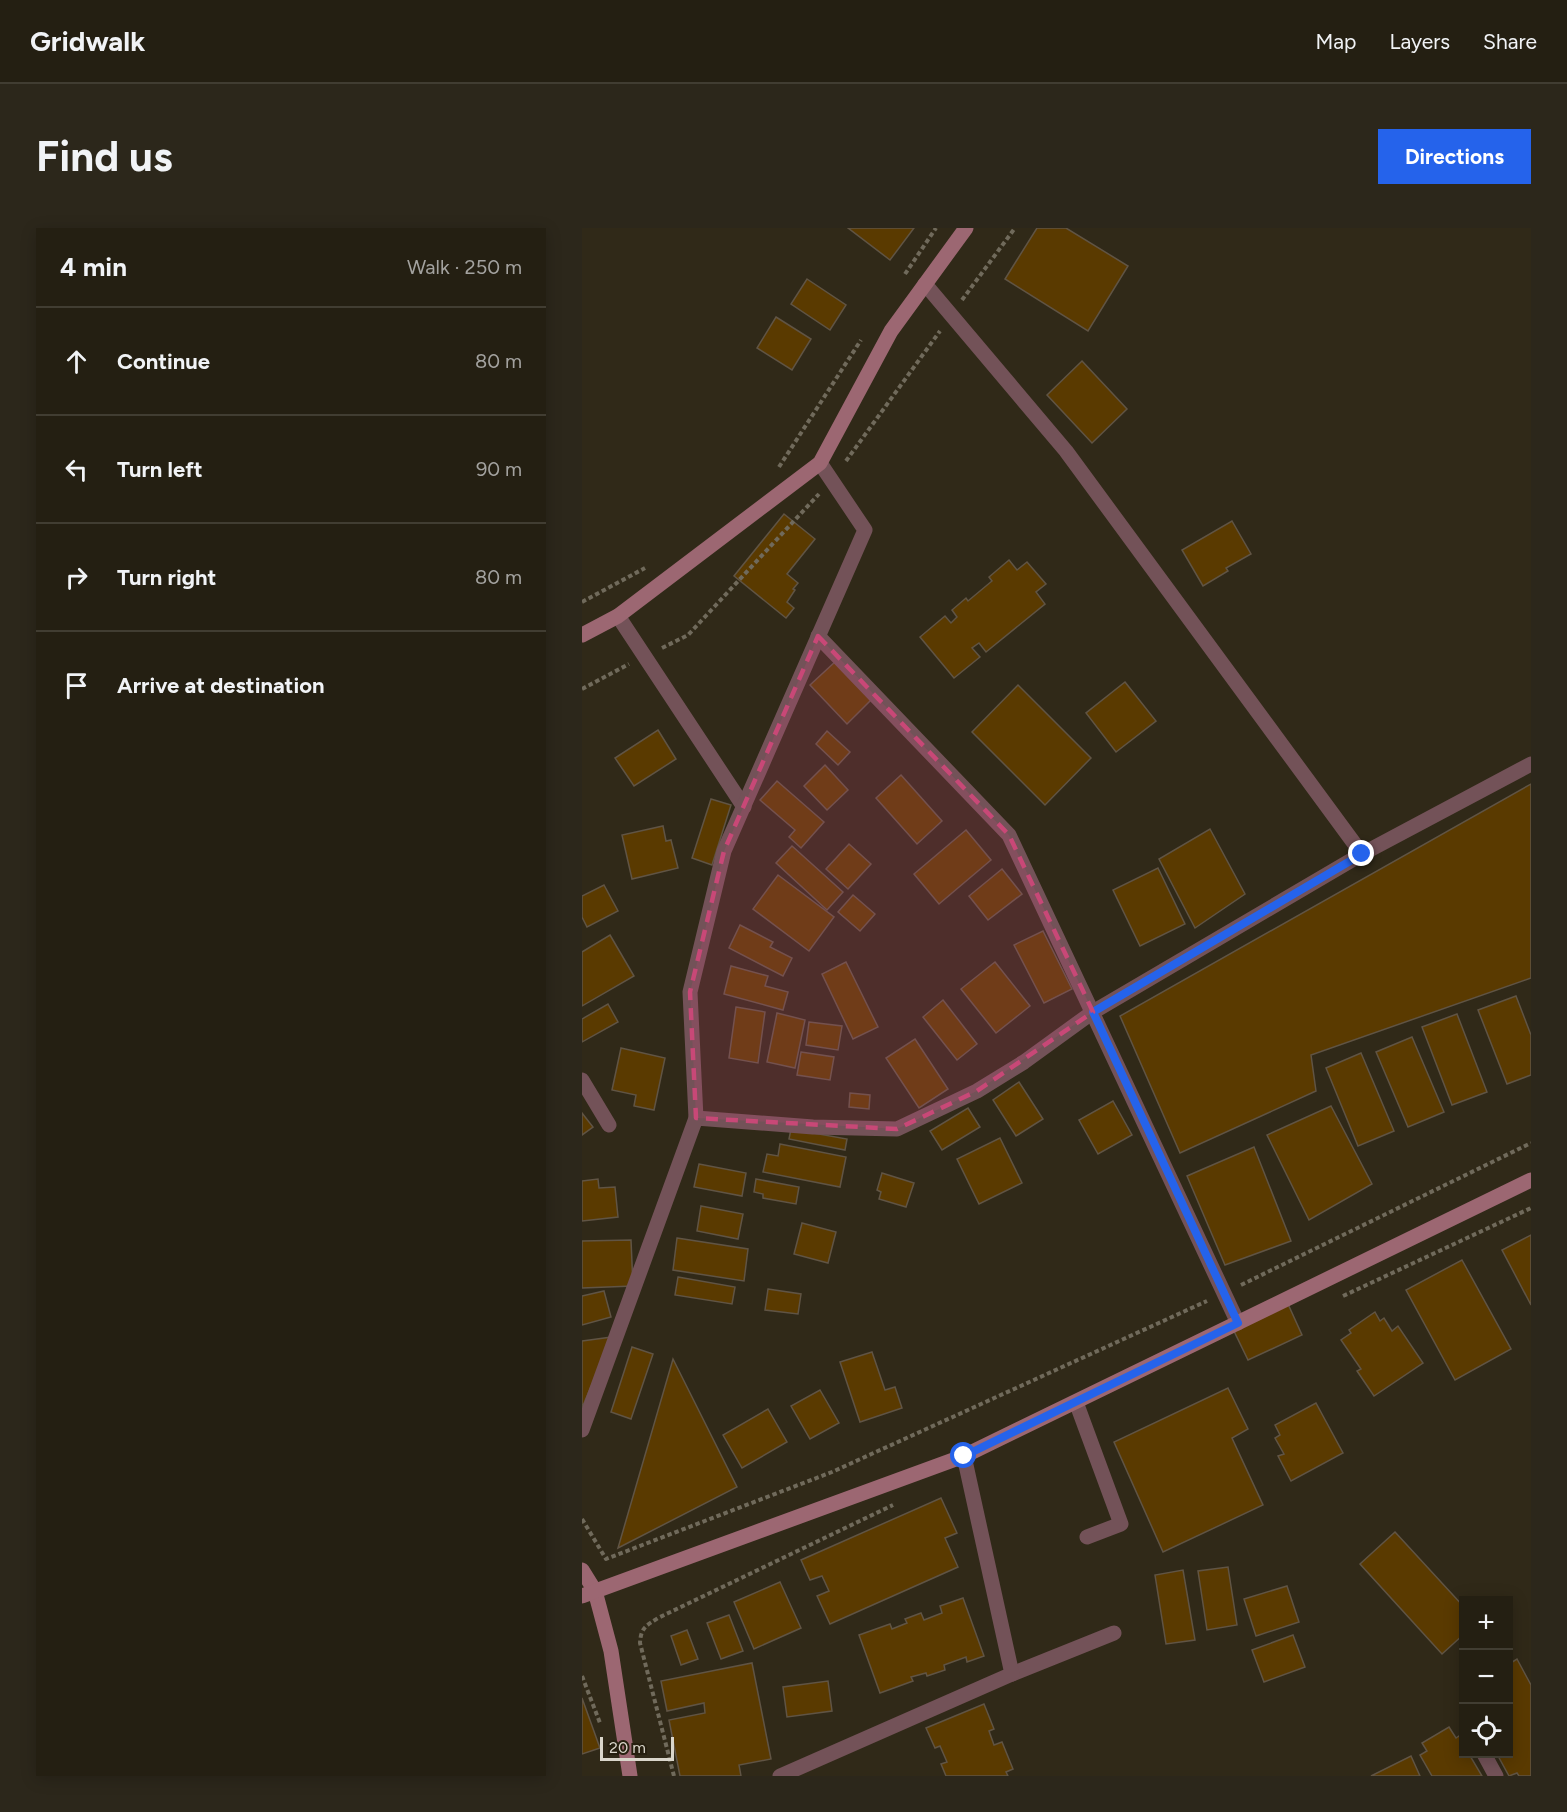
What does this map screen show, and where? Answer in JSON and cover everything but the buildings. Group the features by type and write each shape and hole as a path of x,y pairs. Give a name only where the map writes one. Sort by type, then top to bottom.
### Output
{"main road":[{"path":"582,634 618,616 820,463 891,330 966,228"},
{"path":"588,1593 964,1456 1531,1180"},
{"path":"582,1570 588,1593 611,1651 630,1776"}],"street":[{"path":"925,284 1065,451 1362,854"},
{"path":"582,1430 696,1118 690,992 724,851 865,530 820,463"},
{"path":"618,616 744,807"},
{"path":"818,636 1009,835 1238,1323"},
{"path":"696,1118 897,1129 977,1091 1024,1062 1093,1012 1362,854 1531,764"},
{"path":"582,1080 609,1125"},
{"path":"1076,1402 1121,1524 1087,1537"},
{"path":"964,1456 1012,1674"},
{"path":"780,1776 1012,1674 1114,1633"},
{"path":"1486,1758 1496,1776"}],"path":[{"path":"903,278 936,228"},
{"path":"777,470 865,334"},
{"path":"582,602 653,564"},
{"path":"1234,1288 1531,1143"},
{"path":"1336,1300 1531,1208"},
{"path":"582,1519 606,1559 832,1473 1213,1298"},
{"path":"674,1776 640,1643 641,1633 645,1627 896,1504"},
{"path":"582,1676 601,1725"}],"highlighted area":[{"path":"818,636 1009,835 1093,1012 977,1091 897,1129 696,1118 690,992 724,851"}],"route":[{"path":"964,1456 1238,1323 1093,1012 1362,854"}]}
